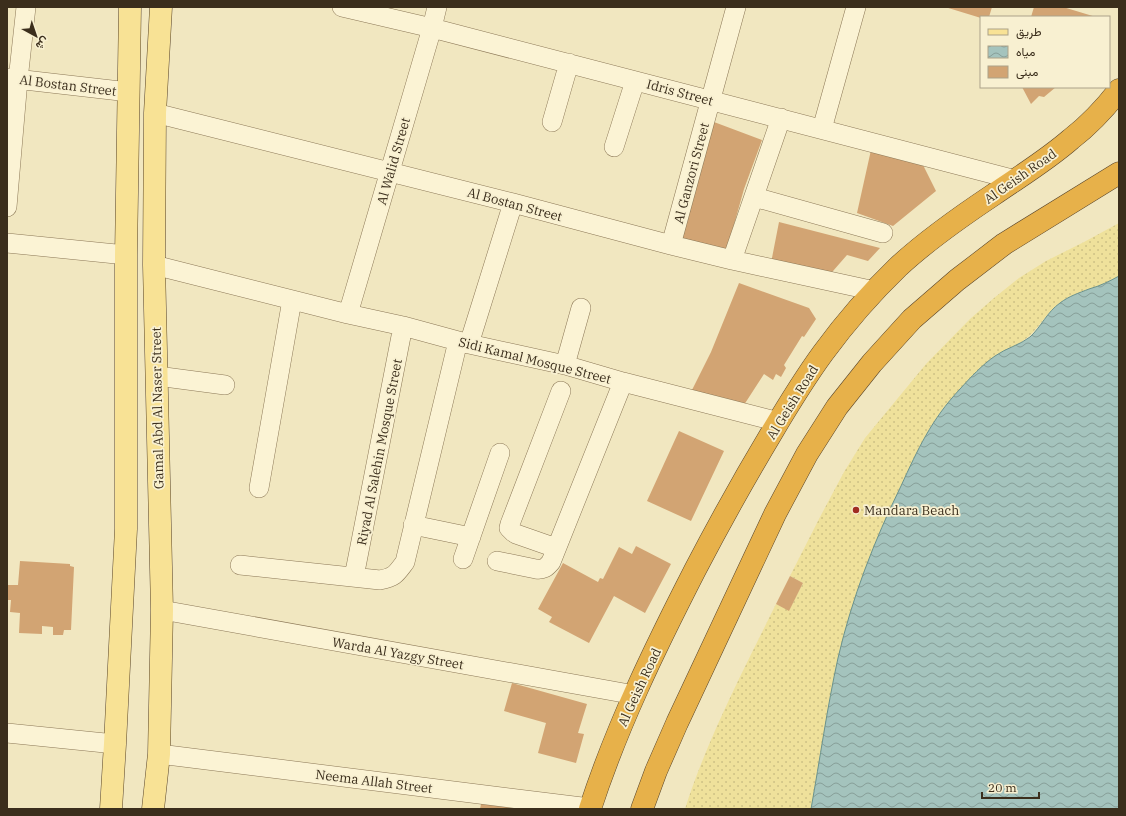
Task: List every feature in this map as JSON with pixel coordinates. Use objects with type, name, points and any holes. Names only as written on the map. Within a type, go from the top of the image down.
[{"type":"highway","name":"Al Geish Road","points":[[590,808],[610,751],[679,602],[748,472],[800,386],[823,353],[848,321],[899,266],[970,210],[1035,167],[1071,140],[1111,106],[1119,90]]},
{"type":"highway","points":[[642,809],[677,722],[775,514],[807,454],[837,407],[872,363],[912,319],[957,280],[1004,244],[1119,173]]},
{"type":"main road","points":[[111,809],[126,529],[126,256],[130,7]]},
{"type":"main road","name":"Gamal Abd Al Naser Street","points":[[153,809],[158,754],[162,610],[154,265],[155,113],[161,7]]},
{"type":"street","points":[[7,207],[13,79],[26,7]]},
{"type":"street","name":"Idris Street","points":[[342,7],[432,28],[1016,180]]},
{"type":"street","name":"Al Walid Street","points":[[348,314],[437,7]]},
{"type":"street","name":"Al Ganzori Street","points":[[671,246],[736,7]]},
{"type":"street","points":[[822,129],[856,7]]},
{"type":"street","points":[[552,122],[569,64]]},
{"type":"street","name":"Al Bostan Street","points":[[13,79],[129,92]]},
{"type":"street","points":[[614,147],[635,81]]},
{"type":"street","name":"Al Bostan Street","points":[[155,113],[513,203],[671,246],[875,291]]},
{"type":"street","points":[[732,260],[781,118]]},
{"type":"street","points":[[754,197],[883,233]]},
{"type":"street","points":[[240,565],[380,580],[392,577],[399,570],[405,562],[413,525],[464,342],[513,203]]},
{"type":"street","points":[[7,243],[126,256]]},
{"type":"street","name":"Sidi Kamal Mosque Street","points":[[154,265],[348,314],[565,365],[623,382],[779,422]]},
{"type":"street","points":[[259,488],[292,300]]},
{"type":"street","points":[[565,365],[581,308]]},
{"type":"street","name":"Riyad Al Salehin Mosque Street","points":[[354,577],[403,326]]},
{"type":"street","points":[[157,376],[225,385]]},
{"type":"street","points":[[497,561],[536,570],[547,568],[551,562],[623,382]]},
{"type":"street","points":[[556,548],[516,534],[509,528],[562,391]]},
{"type":"street","points":[[463,559],[500,454]]},
{"type":"street","points":[[413,525],[471,537]]},
{"type":"street","name":"Warda Al Yazgy Street","points":[[162,610],[635,695]]},
{"type":"street","points":[[7,733],[115,744]]},
{"type":"street","name":"Neema Allah Street","points":[[158,754],[590,808]]},
{"type":"sand","name":"Mandara Beach","points":[[1119,223],[1119,276],[1063,300],[1025,340],[1018,344],[944,407],[920,446],[893,503],[838,658],[811,809],[685,809],[704,756],[739,679],[776,604],[789,610],[803,583],[790,576],[844,472],[865,438],[926,364],[970,319],[994,298],[1019,278],[1046,261]]},
{"type":"water","points":[[1119,276],[1119,809],[811,809],[834,677],[850,614],[873,549],[913,460],[926,435],[950,401],[972,376],[986,363],[999,353],[1030,337],[1051,311],[1063,301]]},
{"type":"building","points":[[945,7],[992,7],[989,16],[980,16],[980,18]]},
{"type":"building","points":[[1034,7],[1063,7],[1093,16],[1031,16]]},
{"type":"building","points":[[1023,88],[1055,88],[1044,97],[1039,96],[1031,104]]},
{"type":"building","points":[[714,122],[762,140],[744,189],[726,253],[677,239]]},
{"type":"building","points":[[871,150],[923,165],[936,191],[893,226],[857,213]]},
{"type":"building","points":[[779,222],[880,248],[868,261],[847,255],[826,279],[771,263]]},
{"type":"building","points":[[739,283],[809,308],[816,319],[804,337],[802,336],[784,365],[786,368],[781,377],[776,374],[773,380],[764,374],[742,408],[690,394],[711,352]]},
{"type":"building","points":[[679,431],[724,451],[691,521],[647,501]]},
{"type":"building","points":[[636,546],[671,564],[645,613],[614,596],[589,643],[549,622],[552,617],[538,609],[563,563],[598,582],[600,578],[603,579],[619,547],[632,554]]},
{"type":"building","points":[[20,561],[70,564],[70,566],[74,567],[71,630],[64,630],[63,635],[53,635],[53,627],[42,626],[42,634],[19,633],[20,613],[10,612],[11,600],[7,600],[7,585],[18,585]]},
{"type":"building","points":[[790,576],[803,583],[789,611],[776,604]]},
{"type":"building","points":[[512,683],[587,704],[578,733],[584,734],[576,763],[538,753],[546,723],[504,711]]},
{"type":"building","points":[[482,799],[533,809],[480,809]]},
{"type":"place","name":"Mandara Beach","points":[[856,510]]}]
